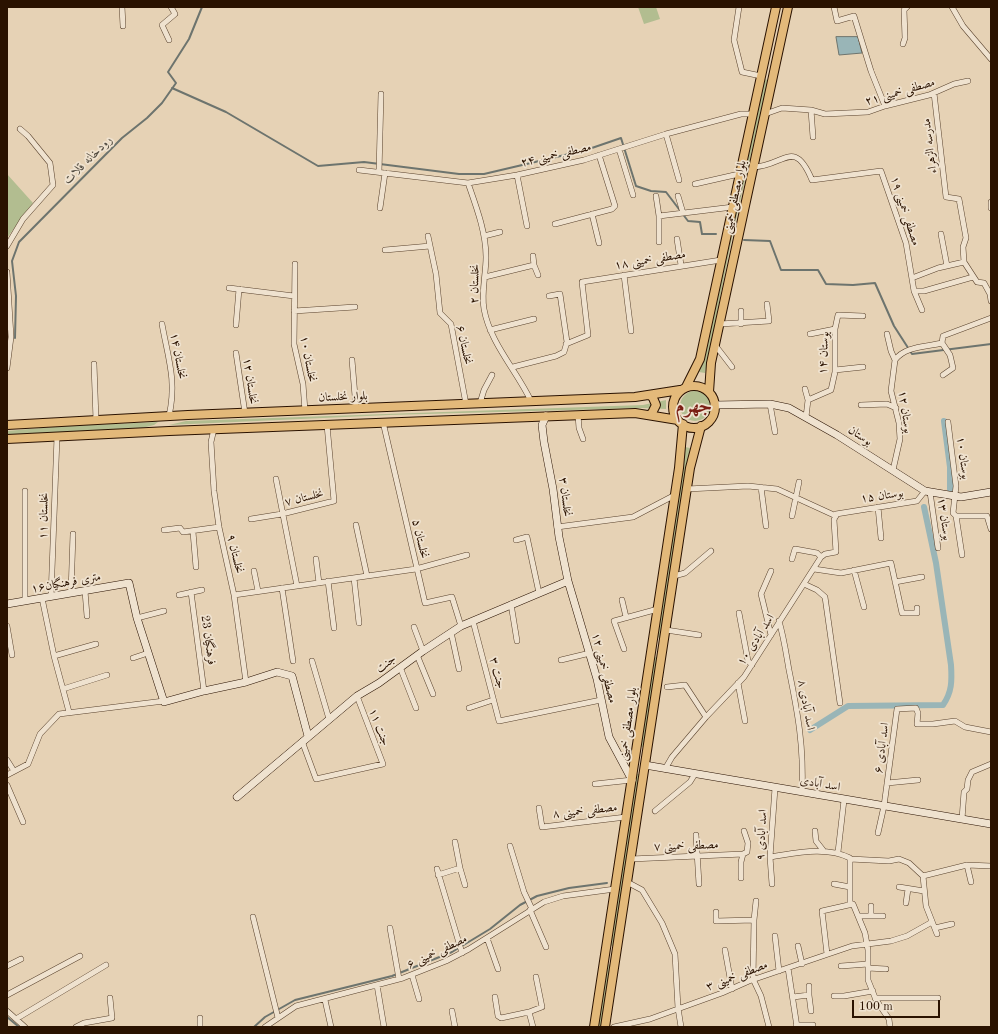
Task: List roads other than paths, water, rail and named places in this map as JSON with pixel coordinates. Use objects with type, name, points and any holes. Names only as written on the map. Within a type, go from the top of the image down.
[{"type":"main road","name":"بلوار مصطفی خمینی","points":[[683,389],[700,359],[776,7]]},
{"type":"main road","name":"بلوار مصطفی خمینی","points":[[709,392],[711,363],[788,7]]},
{"type":"main road","points":[[763,67],[774,70]]},
{"type":"main road","points":[[7,439],[164,431],[635,412],[680,422],[695,428],[701,426],[711,418],[714,405],[709,392],[698,386],[683,389],[673,402],[674,414],[680,422]]},
{"type":"main road","name":"بلوار نخلستان","points":[[7,425],[166,416],[650,395],[683,389]]},
{"type":"main road","points":[[649,415],[656,406],[655,401],[650,395]]},
{"type":"main road","points":[[164,431],[166,416]]},
{"type":"main road","name":"بلوار مصطفی خمینی","points":[[594,1027],[675,495],[680,422]]},
{"type":"main road","name":"بلوار مصطفی خمینی","points":[[605,1027],[687,489],[701,426]]},
{"type":"main road","points":[[652,645],[663,646]]},
{"type":"main road","points":[[635,763],[645,765]]},
{"type":"main road","points":[[605,955],[616,957]]},
{"type":"street","points":[[122,7],[123,26]]},
{"type":"street","points":[[169,40],[162,25],[174,17],[175,14],[171,7]]},
{"type":"street","points":[[739,7],[734,40],[742,72],[761,76]]},
{"type":"street","points":[[834,7],[837,21],[854,16],[871,71],[885,106]]},
{"type":"street","points":[[903,44],[905,38],[904,10],[907,7]]},
{"type":"street","points":[[952,7],[963,26],[991,59]]},
{"type":"street","name":"مصطفی خمینی ۲۱","points":[[765,114],[782,108],[837,114],[868,112],[885,106],[934,94],[954,84],[968,80]]},
{"type":"street","points":[[379,172],[381,94]]},
{"type":"street","name":"مدرسه الزهراء","points":[[934,94],[946,197],[959,199],[966,238],[964,247],[964,262]]},
{"type":"street","points":[[811,110],[813,137]]},
{"type":"street","name":"مصطفی خمینی ۲۴","points":[[359,170],[468,183],[517,175],[599,155],[666,134],[741,114],[753,114]]},
{"type":"street","points":[[7,246],[23,219],[53,185],[50,163],[28,136],[20,129]]},
{"type":"street","points":[[666,134],[679,180]]},
{"type":"street","points":[[618,149],[632,195]]},
{"type":"street","points":[[556,224],[612,209],[615,206],[599,155]]},
{"type":"street","name":"مصطفی خمینی ۱۹","points":[[754,166],[760,166],[786,157],[796,157],[799,158],[807,168],[812,180],[881,171],[906,242],[914,291],[922,310]]},
{"type":"street","points":[[380,208],[385,173]]},
{"type":"street","points":[[695,184],[739,174]]},
{"type":"street","points":[[517,175],[527,226]]},
{"type":"street","name":"نخلستان ۲","points":[[468,183],[484,236],[486,256],[483,308],[490,330],[521,381],[530,401]]},
{"type":"street","points":[[656,196],[659,216],[659,242]]},
{"type":"street","points":[[678,196],[683,213]]},
{"type":"street","points":[[991,202],[991,208]]},
{"type":"street","points":[[659,216],[733,207]]},
{"type":"street","points":[[592,214],[598,243]]},
{"type":"street","points":[[484,236],[500,232]]},
{"type":"street","points":[[941,234],[947,266]]},
{"type":"street","name":"نخلستان ۶","points":[[428,236],[436,274],[440,313],[451,324],[466,404]]},
{"type":"street","points":[[677,239],[681,265]]},
{"type":"street","points":[[385,250],[430,246]]},
{"type":"street","points":[[533,256],[534,265],[538,275]]},
{"type":"street","name":"مصطفی خمینی ۱۸","points":[[566,344],[588,335],[582,282],[681,265],[721,260]]},
{"type":"street","points":[[912,278],[964,262],[972,277],[977,282],[984,283],[990,294],[991,301]]},
{"type":"street","name":"نخلستان ۱۰","points":[[295,264],[294,344],[303,384],[305,411]]},
{"type":"street","points":[[485,277],[534,265]]},
{"type":"street","points":[[7,272],[11,337],[7,366]]},
{"type":"street","points":[[624,275],[631,331]]},
{"type":"street","points":[[914,291],[924,290],[972,277]]},
{"type":"street","points":[[229,288],[294,296]]},
{"type":"street","points":[[236,325],[239,289]]},
{"type":"street","points":[[512,368],[556,356],[564,352],[566,344],[560,294],[549,296]]},
{"type":"street","points":[[720,324],[741,324],[768,321],[766,304]]},
{"type":"street","points":[[294,311],[355,307]]},
{"type":"street","points":[[741,311],[741,324]]},
{"type":"street","name":"بوستان ۱۴","points":[[808,400],[832,390],[835,370],[835,329],[838,316],[863,316]]},
{"type":"street","points":[[943,375],[953,368],[950,355],[942,343],[943,336],[991,318]]},
{"type":"street","points":[[490,330],[534,319]]},
{"type":"street","name":"نخلستان ۱۴","points":[[162,324],[173,377],[173,399],[166,416]]},
{"type":"street","points":[[810,334],[835,329]]},
{"type":"street","name":"۱۲ بوستان","points":[[887,334],[895,360],[892,391],[900,439],[893,470]]},
{"type":"street","points":[[895,360],[900,353],[911,349],[942,343]]},
{"type":"street","points":[[715,345],[732,367]]},
{"type":"street","name":"نخلستان ۱۲","points":[[236,353],[245,413]]},
{"type":"street","points":[[352,360],[356,408]]},
{"type":"street","points":[[94,364],[96,420]]},
{"type":"street","points":[[835,370],[863,367]]},
{"type":"street","points":[[480,403],[484,390],[492,375]]},
{"type":"street","name":"بوستان ۱۴","points":[[805,389],[808,400],[806,417]]},
{"type":"street","points":[[861,405],[874,403],[887,404],[896,408]]},
{"type":"street","points":[[770,404],[774,432]]},
{"type":"street","name":"بوستان","points":[[714,405],[770,404],[789,408],[928,492],[956,496],[991,492]]},
{"type":"street","points":[[578,415],[579,428],[583,440]]},
{"type":"street","name":"نخلستان ۳","points":[[546,416],[542,425],[568,581]]},
{"type":"street","name":"نخلستان ۵","points":[[383,422],[425,603],[452,597],[461,626]]},
{"type":"street","name":"بوستان ۱۰","points":[[948,422],[956,476],[956,496],[953,513],[956,516],[962,555]]},
{"type":"street","name":"نخلستان ۷","points":[[251,519],[282,514],[334,501],[327,425]]},
{"type":"street","name":"نخلستان ۹","points":[[214,429],[211,442],[214,491],[219,527],[234,595],[246,682]]},
{"type":"street","name":"نخلستان ۱۱","points":[[51,597],[57,436]]},
{"type":"street","points":[[276,479],[297,586]]},
{"type":"street","points":[[792,516],[798,482]]},
{"type":"street","points":[[687,489],[761,487],[777,489],[836,515]]},
{"type":"street","points":[[761,487],[766,526]]},
{"type":"street","points":[[25,491],[25,601]]},
{"type":"street","name":"بوستان ۱۵","points":[[836,515],[878,506],[917,501],[928,492]]},
{"type":"street","name":"بوستان ۱۳","points":[[928,492],[938,548]]},
{"type":"street","points":[[558,528],[632,517],[675,495]]},
{"type":"street","points":[[878,506],[881,538]]},
{"type":"street","name":"اسد آبادی ۱۰","points":[[665,769],[672,757],[706,717],[738,683],[752,665],[821,558],[825,554],[836,552],[836,515]]},
{"type":"street","points":[[956,516],[987,516],[991,529]]},
{"type":"street","points":[[356,526],[367,576]]},
{"type":"street","points":[[164,530],[180,528],[183,532],[194,532],[219,527]]},
{"type":"street","points":[[194,532],[196,567]]},
{"type":"street","points":[[71,593],[73,534]]},
{"type":"street","points":[[516,540],[527,536],[539,593]]},
{"type":"street","points":[[792,559],[794,549],[817,553],[821,558]]},
{"type":"street","points":[[674,576],[685,573],[711,551]]},
{"type":"street","points":[[234,595],[416,569],[467,555]]},
{"type":"street","points":[[316,559],[319,582]]},
{"type":"street","points":[[814,569],[841,573],[891,563],[902,613],[917,612],[917,608]]},
{"type":"street","points":[[854,570],[864,607]]},
{"type":"street","points":[[254,571],[258,591]]},
{"type":"street","points":[[771,635],[761,594],[772,571]]},
{"type":"street","points":[[895,582],[922,577]]},
{"type":"street","points":[[354,578],[359,623]]},
{"type":"street","points":[[328,581],[334,628]]},
{"type":"street","name":"جنت","points":[[237,797],[357,696],[379,683],[451,632],[473,620],[568,581]]},
{"type":"street","name":"مصطفی خمینی ۱۲","points":[[568,581],[590,653],[609,737],[632,780]]},
{"type":"street","name":"۱۶متری فرهنگیان","points":[[7,604],[129,583],[137,618]]},
{"type":"street","points":[[804,584],[817,590],[825,597],[840,703]]},
{"type":"street","points":[[282,588],[293,661]]},
{"type":"street","points":[[179,595],[202,590]]},
{"type":"street","points":[[85,591],[87,616]]},
{"type":"street","name":"فرهنگیان 23","points":[[191,592],[204,691]]},
{"type":"street","points":[[42,598],[54,656],[70,712]]},
{"type":"street","points":[[622,600],[626,617]]},
{"type":"street","points":[[511,604],[517,641]]},
{"type":"street","points":[[624,649],[614,620],[658,609]]},
{"type":"street","points":[[164,611],[137,618],[164,701]]},
{"type":"street","points":[[739,613],[748,661],[752,665]]},
{"type":"street","name":"جنت ۳","points":[[473,620],[499,721],[601,700]]},
{"type":"street","name":"اسد آبادی ۸","points":[[779,622],[785,640],[800,724],[804,765],[802,792]]},
{"type":"street","points":[[7,626],[12,655]]},
{"type":"street","points":[[414,627],[420,653],[433,694]]},
{"type":"street","points":[[666,630],[699,635]]},
{"type":"street","points":[[451,632],[459,669]]},
{"type":"street","points":[[54,656],[96,644]]},
{"type":"street","points":[[132,658],[148,653]]},
{"type":"street","points":[[561,660],[590,653]]},
{"type":"street","points":[[312,661],[329,719]]},
{"type":"street","points":[[400,668],[416,708]]},
{"type":"street","points":[[7,775],[28,764],[40,734],[59,714],[164,701],[246,682],[277,672],[292,676],[308,736]]},
{"type":"street","points":[[63,689],[107,675]]},
{"type":"street","points":[[738,683],[745,721]]},
{"type":"street","points":[[667,686],[686,686],[706,717]]},
{"type":"street","name":"جنت ۱۱","points":[[302,741],[316,780],[383,764],[357,696]]},
{"type":"street","points":[[469,708],[493,700]]},
{"type":"street","name":"اسد آبادی ۶","points":[[878,832],[884,806],[897,709],[916,708],[918,713],[917,724],[933,724],[955,720],[965,727],[991,732]]},
{"type":"street","points":[[7,760],[14,771]]},
{"type":"street","points":[[962,819],[964,792],[967,790],[968,780],[972,772],[991,764]]},
{"type":"street","name":"اسد آبادی","points":[[645,765],[991,824]]},
{"type":"street","points":[[655,811],[690,782],[694,774]]},
{"type":"street","points":[[595,784],[632,780]]},
{"type":"street","points":[[887,783],[918,780]]},
{"type":"street","points":[[7,785],[23,822]]},
{"type":"street","name":"اسد آبادی ۹","points":[[772,884],[770,857],[775,788]]},
{"type":"street","points":[[838,852],[844,800]]},
{"type":"street","name":"مصطفی خمینی ۸","points":[[539,808],[542,826],[626,817]]},
{"type":"street","points":[[741,878],[741,862],[743,854],[747,852],[748,847],[744,831]]},
{"type":"street","points":[[815,831],[816,841],[823,850]]},
{"type":"street","points":[[696,835],[698,884]]},
{"type":"street","points":[[454,842],[465,885]]},
{"type":"street","points":[[510,846],[524,892],[546,947]]},
{"type":"street","points":[[770,857],[823,850],[838,852],[850,859],[889,861],[899,859],[909,863],[922,876],[926,906],[936,931],[952,924]]},
{"type":"street","name":"مصطفی خمینی ۷","points":[[631,859],[743,854]]},
{"type":"street","points":[[850,859],[850,905]]},
{"type":"street","points":[[922,876],[967,865],[991,866]]},
{"type":"street","points":[[967,865],[971,882]]},
{"type":"street","points":[[437,868],[462,953]]},
{"type":"street","points":[[438,875],[460,868]]},
{"type":"street","points":[[627,882],[642,890],[662,923],[675,954],[678,1008],[682,1027]]},
{"type":"street","points":[[834,884],[850,887]]},
{"type":"street","points":[[899,887],[924,891]]},
{"type":"street","name":"مصطفی خمینی ۶","points":[[265,1027],[296,1006],[325,1000],[412,975],[462,953],[544,902],[563,896],[615,889]]},
{"type":"street","points":[[906,903],[908,889]]},
{"type":"street","points":[[756,901],[754,920],[753,979],[761,996],[769,1027]]},
{"type":"street","points":[[827,954],[822,912],[853,904],[865,933],[868,980],[875,998],[889,1019],[890,1027]]},
{"type":"street","points":[[871,906],[871,916]]},
{"type":"street","points":[[716,912],[716,921],[754,920]]},
{"type":"street","points":[[859,916],[882,916]]},
{"type":"street","points":[[253,917],[278,1018]]},
{"type":"street","name":"مصطفی خمینی ۳","points":[[614,1027],[650,1019],[732,989],[753,979],[802,964],[827,954],[866,944],[891,941],[907,936],[932,922]]},
{"type":"street","points":[[390,928],[399,979]]},
{"type":"street","points":[[775,936],[779,971]]},
{"type":"street","points":[[487,938],[498,969]]},
{"type":"street","points":[[798,946],[802,964]]},
{"type":"street","points":[[725,950],[732,989]]},
{"type":"street","points":[[7,995],[80,956]]},
{"type":"street","points":[[7,966],[21,959]]},
{"type":"street","points":[[16,1019],[106,965]]},
{"type":"street","points":[[840,966],[868,966],[886,969]]},
{"type":"street","points":[[788,968],[796,1026],[813,1025]]},
{"type":"street","points":[[412,975],[419,999]]},
{"type":"street","points":[[495,997],[498,1016],[501,1018],[529,1012],[542,1007],[536,977]]},
{"type":"street","points":[[377,985],[384,1027]]},
{"type":"street","points":[[809,986],[811,1011]]},
{"type":"street","points":[[834,996],[844,996],[873,991]]},
{"type":"street","points":[[793,997],[809,995]]},
{"type":"street","points":[[76,1027],[84,1023],[112,1018],[110,998]]},
{"type":"street","points":[[875,998],[938,998]]},
{"type":"street","points":[[325,1000],[331,1027]]},
{"type":"street","points":[[7,1011],[25,1027]]},
{"type":"street","points":[[452,1011],[455,1027]]},
{"type":"street","points":[[529,1012],[533,1027]]},
{"type":"street","points":[[200,1018],[200,1027]]},
{"type":"water","points":[[836,37],[858,37],[862,53],[839,55]]},
{"type":"waterway","name":"رودخانه قلات","points":[[15,338],[16,296],[12,261],[19,242],[122,138],[147,118],[162,103],[176,83],[168,72],[189,39],[202,7]]},
{"type":"waterway","points":[[172,88],[226,112],[318,166],[364,162],[459,174],[484,174],[586,150],[621,138],[636,186],[651,191],[666,192],[688,221],[700,222],[702,234],[716,234]]},
{"type":"waterway","points":[[744,240],[770,241],[781,270],[818,270],[826,284],[853,285],[875,283],[894,326],[912,354],[991,344]]},
{"type":"waterway","points":[[944,421],[950,467],[950,489]]},
{"type":"waterway","points":[[810,730],[848,706],[943,705],[946,700],[951,686],[951,665],[936,563],[924,507]]},
{"type":"waterway","points":[[254,1027],[265,1017],[295,1000],[392,976],[452,952],[490,929],[520,905],[537,896],[569,888],[607,883]]},
{"type":"waterway","points":[[7,1017],[19,1027]]},
{"type":"district","name":"جهرم","points":[[694,407]]}]
